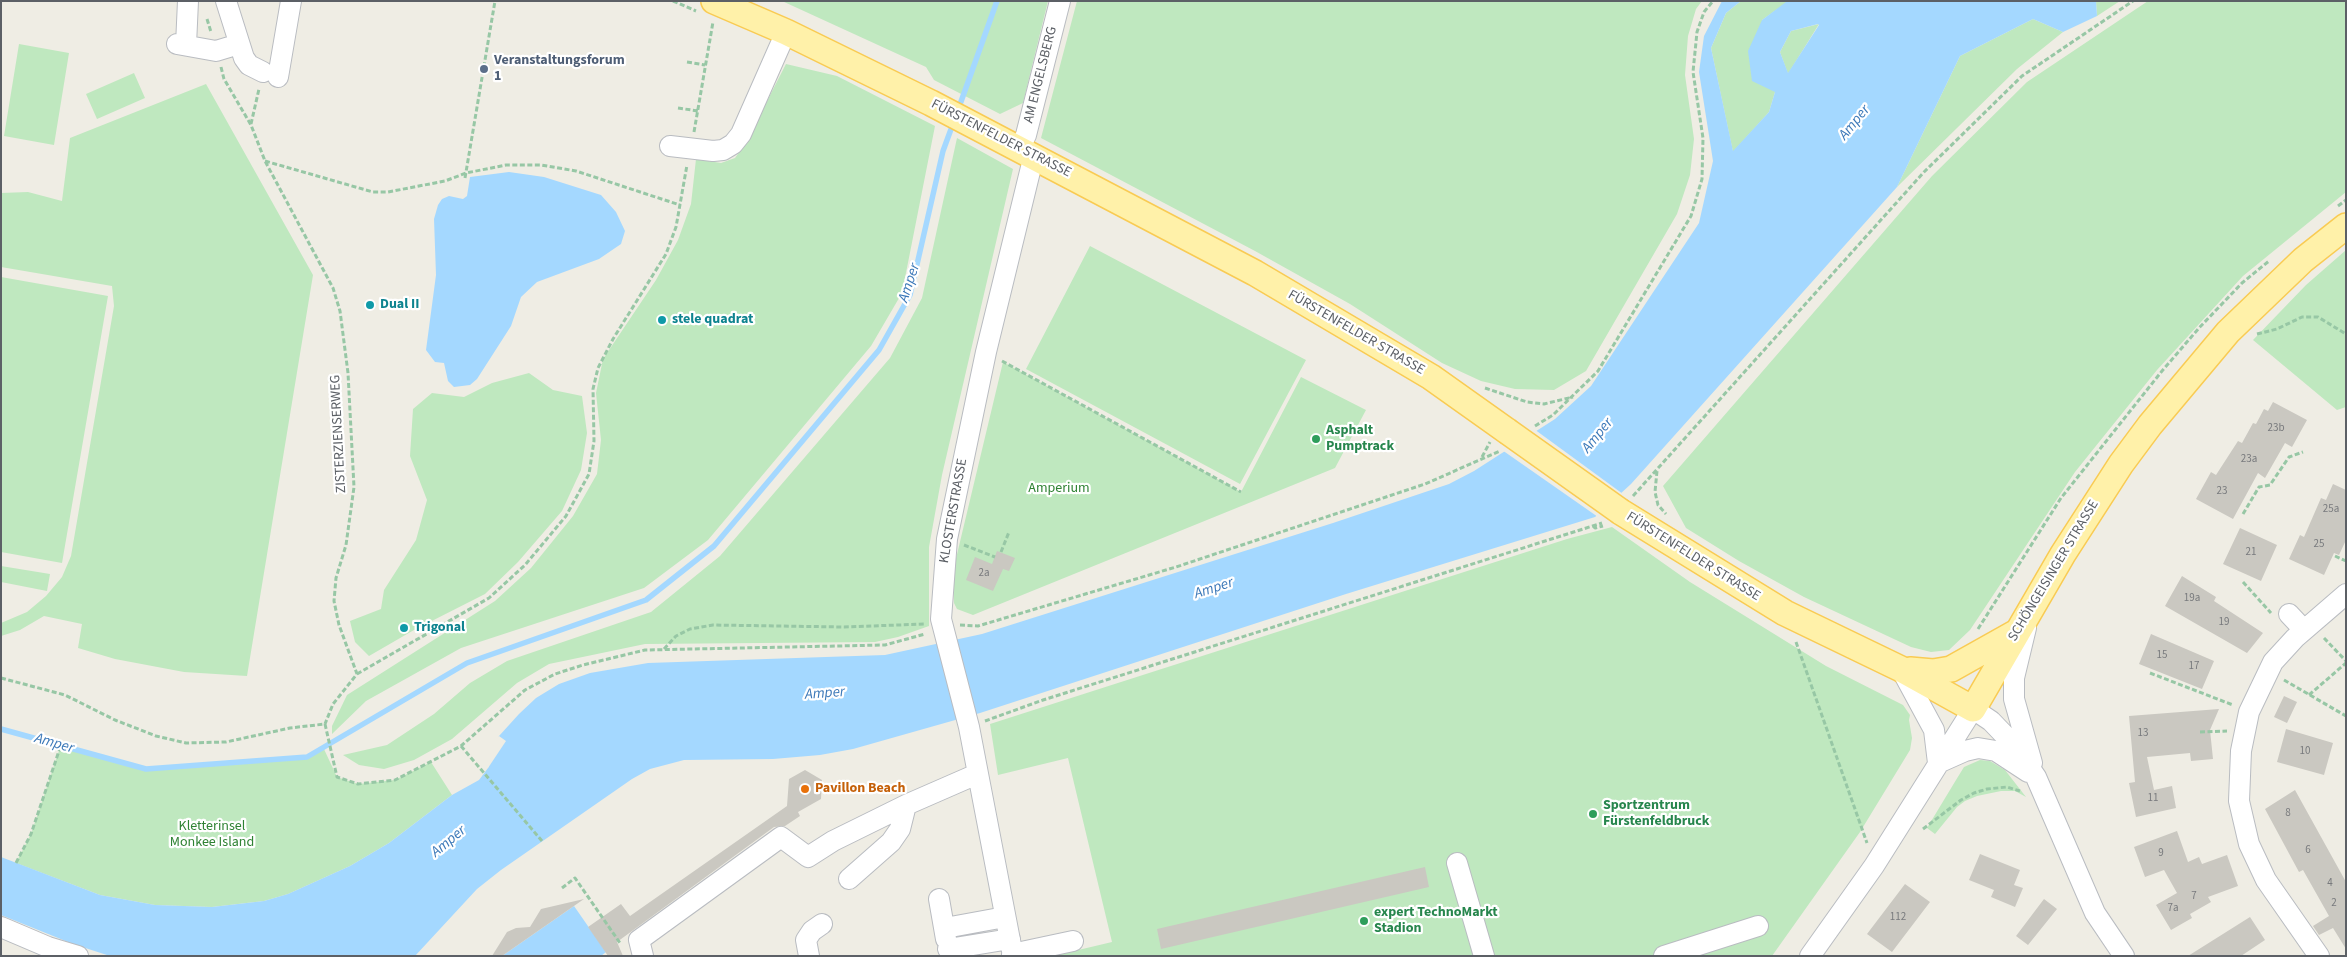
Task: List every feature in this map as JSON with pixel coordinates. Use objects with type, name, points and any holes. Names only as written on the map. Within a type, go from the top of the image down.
[{"type":"main road","name":"FÜRSTENFELDER STRASSE","points":[[714,10],[786,32],[1027,152],[1255,273],[1431,377],[1499,441],[1619,511],[1785,613],[1901,669],[1973,709]]},
{"type":"main road","name":"SCHÖNGEISINGER STRASSE","points":[[1973,709],[2031,608],[2110,480],[2181,386],[2228,332],[2339,218]]},
{"type":"main road","points":[[1901,669],[1933,672],[1951,670],[2017,632]]},
{"type":"street","points":[[226,1],[239,44],[249,65],[271,74],[291,1]]},
{"type":"street","name":"AM ENGELSBERG","points":[[1027,152],[1026,135],[1060,1]]},
{"type":"street","points":[[197,6],[182,44],[216,51],[239,44]]},
{"type":"street","points":[[670,146],[723,150],[733,144],[741,134],[786,32]]},
{"type":"street","name":"KLOSTERSTRASSE","points":[[1012,950],[968,722],[943,631],[943,572],[947,538],[1027,152]]},
{"type":"street","points":[[2319,956],[2266,880],[2249,844],[2239,801],[2244,731],[2249,712],[2269,670],[2303,630],[2346,594]]},
{"type":"street","points":[[2031,608],[2014,678],[2014,699],[2036,777],[2095,913],[2124,956]]},
{"type":"street","points":[[2289,614],[2303,630]]},
{"type":"street","points":[[1901,669],[1934,730],[1938,763],[1965,751],[1978,748],[1987,749],[1996,751],[2036,777]]},
{"type":"street","points":[[1973,709],[1991,721],[2015,746],[2036,777]]},
{"type":"street","name":"SCHÖNGEISINGER STRASSE","points":[[1810,956],[1874,866],[1973,709]]},
{"type":"street","points":[[643,956],[639,940],[781,837],[808,857],[906,805],[977,774]]},
{"type":"street","points":[[849,879],[891,842],[900,829],[906,805]]},
{"type":"street","points":[[1457,863],[1484,956]]},
{"type":"street","points":[[939,899],[949,952],[1012,950],[1073,940]]},
{"type":"street","points":[[944,928],[1005,917]]},
{"type":"street","points":[[809,956],[806,940],[812,930],[822,924]]},
{"type":"street","points":[[1664,956],[1758,926]]},
{"type":"street","points":[[1,928],[48,947],[78,956]]},
{"type":"path","points":[[465,178],[496,1]]},
{"type":"path","points":[[1532,428],[1553,415],[1598,371],[1691,216],[1702,179],[1703,138],[1693,72],[1697,32],[1704,12],[1713,1]]},
{"type":"path","points":[[968,722],[1593,526],[1619,511],[1924,172],[2022,76],[2133,1]]},
{"type":"path","name":"ZISTERZIENSERWEG","points":[[197,6],[216,51],[224,79],[251,125],[265,161],[333,288],[340,311],[348,373],[354,487],[346,544],[336,578],[334,601],[339,625],[357,674]]},
{"type":"path","points":[[714,10],[698,111],[676,227],[666,254],[613,339],[598,368],[593,389],[594,441],[589,474],[566,516],[525,565],[489,598],[357,674],[334,704],[325,724],[337,777],[358,784],[395,780],[461,746],[525,690],[555,674],[646,650],[885,646],[943,631],[956,625],[978,626],[1176,567],[1425,484],[1453,473],[1482,457],[1499,441]]},
{"type":"path","points":[[687,62],[705,65]]},
{"type":"path","points":[[678,108],[698,111]]},
{"type":"path","points":[[265,161],[373,192],[413,188],[445,181],[466,173],[506,165],[541,165],[576,172],[680,205]]},
{"type":"path","points":[[2339,218],[2346,200]]},
{"type":"path","points":[[1974,636],[2061,498],[2199,328],[2242,284],[2270,260]]},
{"type":"path","points":[[2252,335],[2277,329],[2302,317],[2318,317],[2346,334]]},
{"type":"path","points":[[986,352],[1241,492]]},
{"type":"path","points":[[1484,388],[1527,402],[1544,404],[1573,396]]},
{"type":"path","points":[[1482,457],[1499,441]]},
{"type":"path","points":[[2242,514],[2258,487],[2270,485],[2289,458],[2304,452]]},
{"type":"path","points":[[1657,471],[1656,492],[1658,505],[1670,519]]},
{"type":"path","points":[[1593,526],[1595,528],[1600,527]]},
{"type":"path","points":[[1001,552],[1009,532]]},
{"type":"path","points":[[947,538],[995,557]]},
{"type":"path","points":[[2335,556],[2346,561]]},
{"type":"path","points":[[2242,582],[2346,662],[2309,694]]},
{"type":"path","points":[[1785,613],[1865,835],[1874,866]]},
{"type":"path","points":[[663,649],[676,636],[690,629],[713,625],[844,627],[927,624],[943,631]]},
{"type":"path","points":[[2269,670],[2346,716]]},
{"type":"path","points":[[2150,673],[2249,712]]},
{"type":"path","points":[[1,678],[66,695],[115,720],[156,736],[186,742],[226,742],[290,728],[325,724]]},
{"type":"path","points":[[2200,732],[2244,731]]},
{"type":"path","points":[[16,863],[31,834],[61,745]]},
{"type":"path","points":[[461,746],[542,841]]},
{"type":"path","points":[[1923,829],[1961,800],[1987,789],[2007,787],[2024,794]]},
{"type":"path","points":[[562,888],[575,878],[624,948]]},
{"type":"green space","points":[[782,1],[1048,1],[1023,103],[1000,114],[934,80],[926,67]]},
{"type":"green space","points":[[1077,1],[1702,1],[1696,9],[1688,36],[1685,75],[1694,139],[1690,175],[1677,214],[1586,371],[1554,390],[1515,389],[1481,381],[1442,363],[1350,304],[1255,251],[1041,138]]},
{"type":"green space","points":[[1741,1],[1789,1],[1762,20],[1775,92],[1769,112],[1733,152],[1711,48],[1726,13]]},
{"type":"green space","points":[[2096,1],[2120,1],[2097,16]]},
{"type":"green space","points":[[2148,1],[2346,1],[2346,192],[2243,276],[2157,370],[2075,472],[1970,630],[1949,650],[1931,652],[1911,647],[1804,597],[1739,561],[1686,528],[1663,486],[1932,176],[2027,82]]},
{"type":"green space","points":[[2033,19],[2063,32],[2017,69],[1897,187],[1960,56]]},
{"type":"green space","points":[[1819,24],[1788,74],[1780,52],[1791,31]]},
{"type":"green space","points":[[19,44],[69,53],[54,145],[4,136]]},
{"type":"green space","points":[[786,64],[837,76],[935,126],[902,293],[871,346],[708,540],[644,588],[461,648],[366,701],[332,734],[332,726],[347,695],[495,601],[531,568],[573,516],[597,474],[601,440],[596,393],[603,359],[656,280],[678,240],[691,204],[696,159],[721,163],[735,158],[745,144]]},
{"type":"green space","points":[[134,73],[145,98],[97,119],[86,94]]},
{"type":"green space","points":[[206,84],[313,275],[247,676],[184,672],[115,659],[78,648],[82,624],[44,616],[20,630],[1,636],[1,623],[27,612],[46,596],[62,577],[71,556],[114,306],[112,286],[1,267],[1,193],[28,192],[62,201],[70,138]]},
{"type":"green space","points":[[957,138],[1013,169],[942,475],[929,547],[929,626],[898,637],[875,642],[645,644],[549,664],[517,683],[452,739],[414,760],[384,769],[359,765],[343,755],[387,745],[434,714],[470,683],[507,661],[651,612],[720,556],[890,358],[922,298]]},
{"type":"green space","points":[[1090,246],[1306,360],[1240,484],[1026,369]]},
{"type":"green space","points":[[2346,250],[2346,407],[2337,410],[2253,340],[2306,285]]},
{"type":"green space","points":[[1,277],[108,296],[62,563],[1,552]]},
{"type":"green space","name":"Amperium","points":[[1003,362],[1241,492],[1301,377],[1366,410],[1335,468],[973,615],[957,609],[954,603],[953,571]]},
{"type":"green space","points":[[529,373],[553,390],[582,396],[587,433],[581,470],[562,511],[518,562],[485,594],[414,630],[369,656],[355,642],[350,621],[381,609],[384,590],[416,540],[427,500],[410,456],[413,409],[432,393],[464,397],[492,383]]},
{"type":"green space","points":[[1612,527],[1690,582],[1826,666],[1903,705],[1910,715],[1912,738],[1910,750],[1860,832],[1772,956],[1053,956],[1112,942],[1068,758],[998,775],[990,724],[1567,539]]},
{"type":"green space","points":[[1,566],[50,574],[47,591],[1,582]]},
{"type":"green space","name":"Kletterinsel Monkee Island","points":[[61,745],[147,769],[307,757],[323,747],[337,777],[358,784],[395,780],[431,762],[452,795],[389,843],[350,866],[288,894],[264,901],[212,907],[155,905],[100,895],[16,863],[31,834]]},
{"type":"green space","points":[[1980,760],[1990,761],[2005,770],[2026,797],[2015,791],[2001,791],[1977,796],[1957,807],[1935,834],[1927,828],[1956,780],[1964,767]]},
{"type":"water","points":[[1722,1],[1741,1],[1726,13],[1711,48],[1733,151],[1769,112],[1775,92],[1752,81],[1748,51],[1762,20],[1786,2],[2096,1],[2097,16],[2063,32],[2033,19],[1960,56],[1897,187],[1631,484],[1595,517],[1346,594],[980,713],[853,749],[820,755],[773,759],[684,760],[650,769],[632,779],[501,870],[477,889],[415,956],[110,956],[73,944],[1,915],[1,857],[100,895],[155,905],[212,907],[264,901],[288,894],[350,866],[389,843],[452,795],[479,780],[488,768],[499,736],[519,714],[536,698],[559,684],[590,673],[648,663],[885,655],[982,634],[1333,523],[1449,484],[1474,471],[1555,419],[1591,386],[1699,223],[1713,161],[1699,72],[1704,36]],"holes":[[[1819,25],[1788,73],[1780,52],[1791,31]]]},
{"type":"water","points":[[509,172],[544,177],[601,195],[616,212],[625,231],[621,244],[599,259],[537,282],[521,297],[511,326],[477,379],[470,385],[454,387],[448,381],[444,363],[435,362],[426,350],[436,275],[434,219],[442,199],[449,196],[463,199],[467,196],[470,177]]},
{"type":"water","points":[[574,906],[606,952],[601,956],[502,956]]},
{"type":"pier","points":[[1534,429],[1623,494],[1598,517],[1502,450]]},
{"type":"pier","points":[[499,736],[506,741],[488,768],[486,766]]},
{"type":"building","points":[[2273,402],[2307,420],[2292,447],[2285,443],[2265,478],[2258,473],[2233,519],[2196,499],[2211,472],[2216,475],[2238,441],[2242,443],[2253,423],[2256,424],[2264,409],[2268,411]]},
{"type":"building","points":[[2333,484],[2346,490],[2346,540],[2339,555],[2334,553],[2324,575],[2289,559],[2300,535],[2304,537],[2321,498],[2326,500]]},
{"type":"building","points":[[2240,528],[2277,545],[2261,581],[2223,564]]},
{"type":"building","points":[[997,551],[1015,558],[1009,571],[1003,569],[993,591],[966,580],[975,557],[992,564]]},
{"type":"building","points":[[2182,576],[2216,597],[2214,601],[2263,633],[2247,653],[2165,606]]},
{"type":"building","points":[[2151,634],[2214,661],[2202,689],[2139,664]]},
{"type":"building","points":[[2284,696],[2297,702],[2287,723],[2274,717]]},
{"type":"building","points":[[2219,709],[2210,730],[2213,759],[2191,761],[2190,753],[2147,757],[2154,790],[2172,786],[2176,808],[2136,817],[2129,783],[2135,782],[2129,716]]},
{"type":"building","points":[[2286,729],[2333,743],[2324,775],[2277,762]]},
{"type":"building","points":[[805,770],[822,780],[821,799],[798,812],[800,816],[785,826],[774,827],[617,942],[623,956],[608,956],[588,927],[621,904],[630,916],[787,806],[789,779]]},
{"type":"building","points":[[2295,790],[2346,882],[2346,949],[2333,928],[2319,935],[2313,926],[2329,916],[2303,870],[2299,872],[2265,809]]},
{"type":"building","points":[[2177,831],[2188,862],[2199,857],[2202,864],[2227,855],[2238,886],[2208,897],[2211,902],[2190,914],[2192,918],[2171,930],[2156,905],[2177,893],[2164,870],[2145,877],[2134,847]]},
{"type":"building","points":[[1980,854],[2020,870],[2014,885],[2023,888],[2015,907],[1991,897],[1994,890],[1969,880]]},
{"type":"building","points":[[1425,867],[1429,887],[1161,949],[1157,929]]},
{"type":"building","points":[[1905,884],[1930,902],[1892,952],[1867,934]]},
{"type":"building","points":[[584,899],[502,956],[492,956],[507,932],[516,928],[530,927],[541,909]]},
{"type":"building","points":[[2044,899],[2057,909],[2028,945],[2016,936]]},
{"type":"building","points":[[2250,917],[2265,940],[2241,956],[2188,956]]},
{"type":"waterway","name":"Amper","points":[[958,110],[997,1]]},
{"type":"waterway","name":"Amper","points":[[1,729],[146,769],[307,757],[467,663],[646,600],[714,546],[879,350],[910,295],[943,151],[954,121]]},
{"type":"place","name":"Veranstaltungsforum 1","points":[[484,69]]},
{"type":"place","name":"Dual II","points":[[370,305]]},
{"type":"place","name":"stele quadrat","points":[[662,320]]},
{"type":"place","name":"Asphalt Pumptrack","points":[[1316,439]]},
{"type":"place","name":"Trigonal","points":[[404,628]]},
{"type":"place","name":"Pavillon Beach","points":[[805,789]]},
{"type":"place","name":"Sportzentrum Fürstenfeldbruck","points":[[1593,814]]},
{"type":"place","name":"expert TechnoMarkt Stadion","points":[[1364,921]]}]
